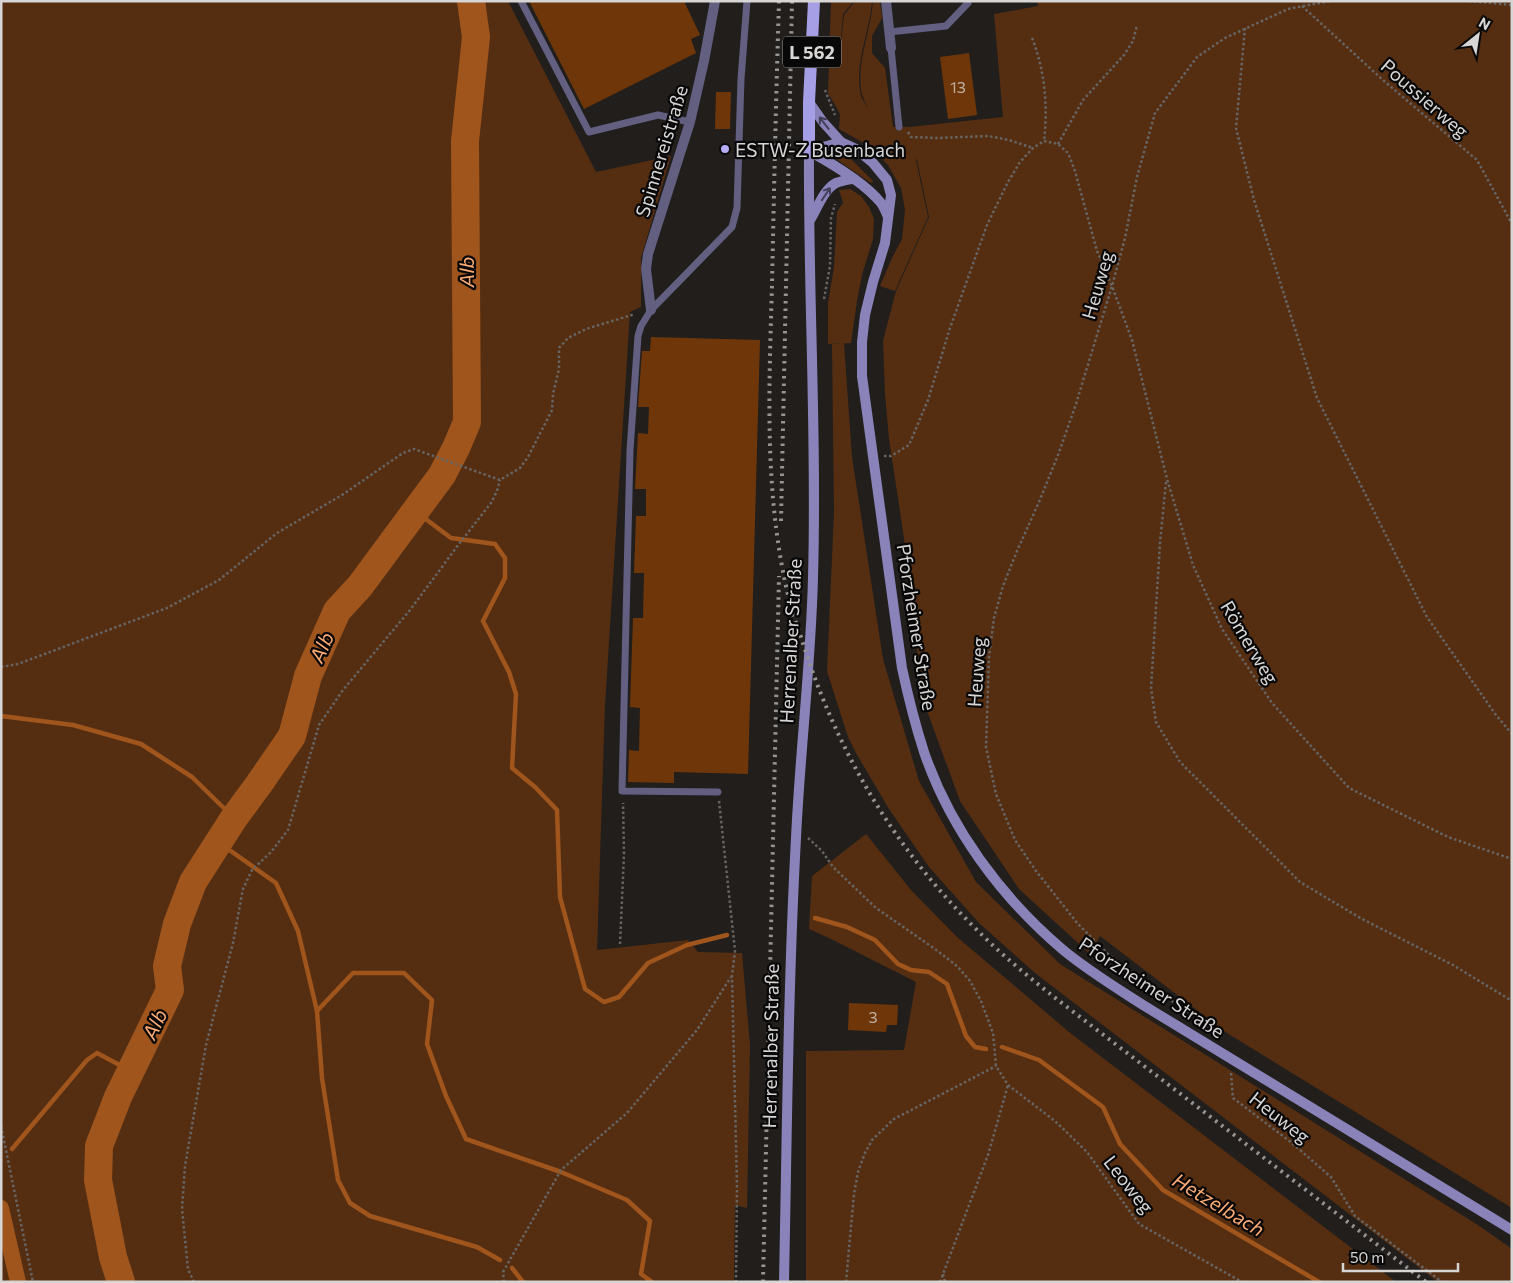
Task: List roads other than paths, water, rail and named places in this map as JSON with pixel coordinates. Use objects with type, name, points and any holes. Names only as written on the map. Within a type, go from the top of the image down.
[{"type":"main road","name":"Herrenalber Straße","points":[[784,1282],[791,956],[796,835],[813,572],[814,480],[809,221],[809,102],[814,1]]},
{"type":"main road","name":"Pforzheimer Straße","points":[[809,102],[822,122],[841,142],[856,149],[873,163],[887,180],[891,195],[885,243],[865,315],[862,342],[862,376],[902,668],[925,754],[942,795],[961,830],[1006,894],[1062,949],[1098,976],[1512,1230]]},
{"type":"main road","points":[[809,151],[841,142]]},
{"type":"main road","points":[[809,151],[830,162],[877,199],[882,204],[888,217]]},
{"type":"main road","points":[[809,221],[831,186],[852,179]]},
{"type":"street","name":"Spinnereistraße","points":[[651,310],[646,276],[648,254],[690,122],[715,1]]},
{"type":"street","points":[[886,1],[891,48]]},
{"type":"lane","points":[[521,1],[589,132],[658,115],[690,122]]},
{"type":"lane","points":[[718,792],[622,791],[630,450],[638,336],[641,326],[651,310],[732,227],[736,208],[741,79],[747,1]]},
{"type":"lane","points":[[889,32],[946,26],[968,3]]},
{"type":"lane","points":[[891,48],[899,127]]},
{"type":"waterway","name":"Alb","points":[[121,1282],[113,1257],[98,1180],[99,1146],[118,1097],[170,990],[167,966],[177,924],[193,882],[234,818],[292,736],[308,676],[337,611],[360,586],[442,475],[467,422],[465,141],[476,37],[471,1]]},
{"type":"waterway","name":"Hetzelbach","points":[[415,511],[451,538],[495,544],[505,558],[505,578],[483,621],[509,672],[516,694],[512,768],[535,787],[557,810],[560,897],[585,989],[604,1002],[619,997],[648,963],[687,945],[727,935]]},
{"type":"waterway","points":[[1,716],[73,725],[141,744],[192,777],[234,818]]},
{"type":"waterway","points":[[218,842],[276,883],[298,931],[317,1011],[322,1078],[338,1180],[350,1203],[370,1216],[477,1247],[500,1260]]},
{"type":"waterway","name":"Hetzelbach","points":[[815,918],[847,927],[875,940],[898,964],[911,970],[929,972],[947,984],[966,1036],[975,1047],[986,1049]]},
{"type":"waterway","points":[[317,1011],[353,973],[404,973],[432,1000],[427,1044],[446,1096],[466,1139],[561,1172],[627,1200],[650,1221],[641,1274],[652,1282]]},
{"type":"waterway","name":"Hetzelbach","points":[[1002,1047],[1039,1060],[1103,1107],[1120,1144],[1163,1190],[1319,1282]]},
{"type":"waterway","points":[[12,1149],[87,1060],[97,1053],[131,1071]]},
{"type":"waterway","points":[[1,1208],[18,1282]]},
{"type":"waterway","points":[[512,1268],[523,1282]]},
{"type":"railway","points":[[779,1],[769,402],[775,518],[780,557],[792,611],[815,679],[851,759],[895,833],[921,868],[949,901],[998,950],[1054,997],[1426,1282]]},
{"type":"railway","points":[[781,521],[792,1]]},
{"type":"railway","points":[[763,1282],[779,576]]},
{"type":"place","name":"ESTW-Z Busenbach","points":[[725,149]]}]
